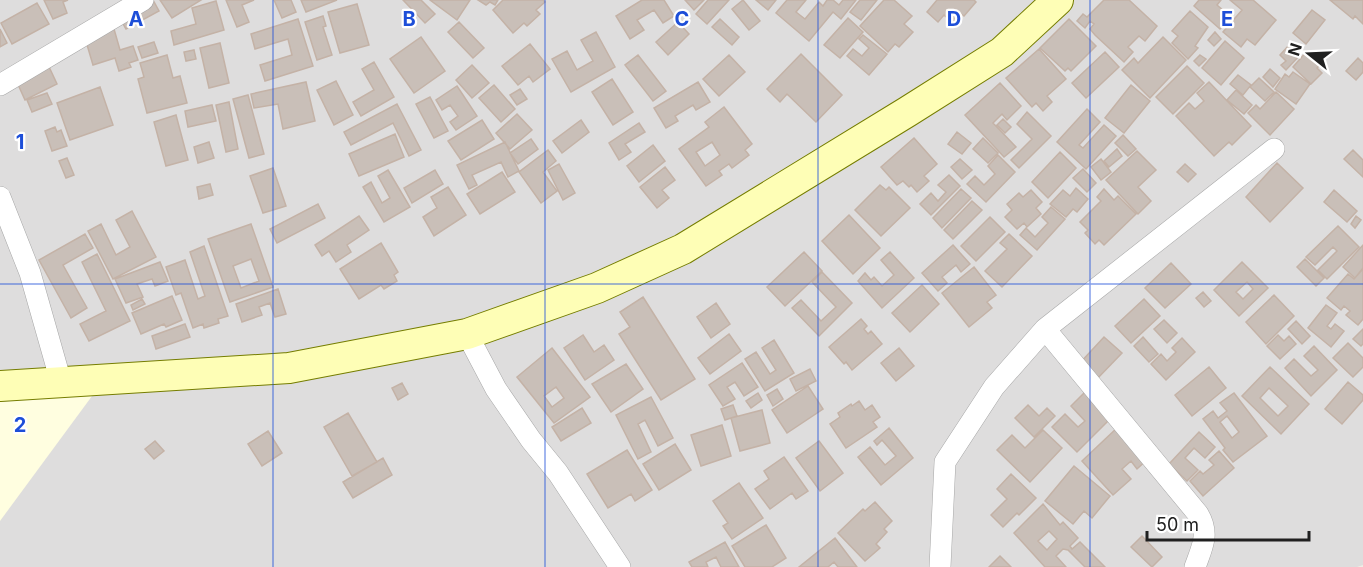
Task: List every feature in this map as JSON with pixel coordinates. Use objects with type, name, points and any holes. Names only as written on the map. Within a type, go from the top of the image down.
[{"type":"street","points":[[0,85],[142,0]]},
{"type":"street","points":[[0,386],[289,368],[467,334],[597,288],[683,249],[1002,52],[1058,0]]},
{"type":"street","points":[[940,567],[945,462],[994,387],[1045,329],[1274,149]]},
{"type":"street","points":[[0,197],[30,273],[61,382]]},
{"type":"street","points":[[1045,329],[1198,514],[1205,526],[1195,567]]},
{"type":"street","points":[[467,334],[496,389],[531,440],[558,473],[620,567]]},
{"type":"shaded area","points":[[0,0],[1363,0],[1363,565],[1357,567],[0,567]]},
{"type":"shaded area","points":[[95,392],[0,521],[0,402]]},
{"type":"building","points":[[44,0],[68,0],[63,2],[67,13],[53,19]]},
{"type":"building","points":[[153,0],[159,11],[126,29],[114,8]]},
{"type":"building","points":[[160,0],[201,0],[172,18]]},
{"type":"building","points":[[226,0],[254,0],[242,5],[249,22],[237,27]]},
{"type":"building","points":[[274,0],[291,0],[296,12],[282,18]]},
{"type":"building","points":[[301,0],[337,0],[306,12]]},
{"type":"building","points":[[403,0],[421,0],[435,14],[425,23]]},
{"type":"building","points":[[430,0],[470,0],[457,20]]},
{"type":"building","points":[[478,0],[498,0],[495,5],[490,2],[486,5]]},
{"type":"building","points":[[503,0],[543,0],[545,2],[536,10],[540,14],[527,26],[524,23],[513,33],[493,10]]},
{"type":"building","points":[[642,0],[664,0],[674,16],[663,23],[654,10],[637,20],[644,30],[630,39],[616,16]]},
{"type":"building","points":[[685,0],[704,0],[694,10]]},
{"type":"building","points":[[708,0],[729,0],[707,24],[696,14]]},
{"type":"building","points":[[743,0],[760,21],[749,30],[732,9]]},
{"type":"building","points":[[756,0],[776,0],[768,10]]},
{"type":"building","points":[[787,0],[806,0],[796,12],[805,19],[819,2],[823,6],[827,0],[833,0],[839,5],[843,0],[856,0],[841,19],[833,12],[809,41],[776,13]]},
{"type":"building","points":[[860,0],[877,0],[861,20],[850,12]]},
{"type":"building","points":[[884,0],[894,0],[912,16],[904,24],[913,32],[899,47],[895,44],[888,52],[860,26]]},
{"type":"building","points":[[937,0],[974,0],[976,2],[964,16],[960,13],[953,23],[944,15],[938,22],[927,12]]},
{"type":"building","points":[[1104,0],[1129,0],[1157,26],[1145,41],[1139,36],[1128,47],[1133,52],[1124,62],[1090,29],[1094,24],[1090,21],[1085,28],[1077,21],[1083,14],[1087,17]]},
{"type":"building","points":[[1199,0],[1221,0],[1217,5],[1231,17],[1220,29],[1194,6]]},
{"type":"building","points":[[1230,0],[1253,0],[1276,20],[1255,45],[1247,39],[1241,47],[1223,32],[1242,10]]},
{"type":"building","points":[[1330,0],[1363,0],[1363,24],[1355,16],[1353,19]]},
{"type":"building","points":[[216,1],[224,30],[174,45],[171,31],[196,24],[192,8]]},
{"type":"building","points":[[37,3],[49,24],[12,44],[1,23]]},
{"type":"building","points":[[357,4],[369,45],[340,53],[328,12]]},
{"type":"building","points":[[1312,10],[1325,20],[1306,44],[1293,33]]},
{"type":"building","points":[[1190,11],[1208,27],[1195,46],[1198,48],[1188,59],[1172,43],[1178,36],[1172,31]]},
{"type":"building","points":[[323,16],[326,26],[323,27],[332,55],[317,60],[305,22]]},
{"type":"building","points":[[848,18],[863,32],[840,58],[824,45]]},
{"type":"building","points":[[298,19],[313,66],[265,81],[260,65],[292,55],[288,39],[255,49],[251,34]]},
{"type":"building","points":[[720,19],[739,37],[732,45],[712,27]]},
{"type":"building","points":[[1069,19],[1096,46],[1071,71],[1068,68],[1065,71],[1040,48]]},
{"type":"building","points":[[459,22],[484,48],[473,58],[448,32]]},
{"type":"building","points":[[678,22],[689,34],[668,55],[656,42]]},
{"type":"building","points":[[0,29],[7,43],[0,47]]},
{"type":"building","points":[[114,29],[120,50],[133,46],[138,60],[129,63],[131,67],[119,71],[115,58],[93,65],[85,38]]},
{"type":"building","points":[[596,32],[615,67],[571,92],[552,59],[567,51],[577,70],[593,61],[581,40]]},
{"type":"building","points":[[1215,32],[1221,39],[1214,46],[1208,40]]},
{"type":"building","points":[[863,35],[887,54],[869,75],[847,56],[853,49],[862,56],[869,48],[859,39]]},
{"type":"building","points":[[421,37],[445,71],[414,93],[390,59]]},
{"type":"building","points":[[1163,37],[1186,60],[1150,98],[1122,70],[1134,58],[1138,63]]},
{"type":"building","points":[[1225,41],[1244,58],[1221,85],[1202,68]]},
{"type":"building","points":[[154,42],[158,53],[142,58],[138,47]]},
{"type":"building","points":[[220,43],[229,83],[209,88],[200,48]]},
{"type":"building","points":[[530,44],[550,69],[533,82],[529,76],[518,85],[502,66]]},
{"type":"building","points":[[1289,45],[1300,55],[1286,70],[1281,65],[1286,61],[1280,55]]},
{"type":"building","points":[[1039,49],[1066,79],[1047,96],[1052,102],[1043,111],[1036,103],[1032,107],[1006,78]]},
{"type":"building","points":[[194,50],[196,59],[186,61],[184,52]]},
{"type":"building","points":[[1307,51],[1321,64],[1317,68],[1322,73],[1311,84],[1293,67]]},
{"type":"building","points":[[1105,52],[1119,67],[1086,98],[1072,83]]},
{"type":"building","points":[[43,54],[57,84],[25,100],[11,69]]},
{"type":"building","points":[[801,54],[842,95],[816,122],[787,94],[780,102],[767,89]]},
{"type":"building","points":[[167,55],[173,78],[180,76],[187,103],[147,113],[138,79],[144,77],[140,63]]},
{"type":"building","points":[[638,55],[666,91],[653,101],[625,65]]},
{"type":"building","points":[[729,55],[745,72],[719,96],[703,79]]},
{"type":"building","points":[[1200,55],[1206,59],[1199,66],[1194,61]]},
{"type":"building","points":[[1358,58],[1363,63],[1363,72],[1356,80],[1346,71]]},
{"type":"building","points":[[374,62],[394,97],[361,116],[353,102],[374,90],[362,69]]},
{"type":"building","points":[[472,65],[489,83],[472,98],[456,80]]},
{"type":"building","points":[[1187,66],[1204,83],[1173,114],[1156,97]]},
{"type":"building","points":[[1270,69],[1280,78],[1273,87],[1263,77]]},
{"type":"building","points":[[1293,72],[1310,84],[1296,104],[1275,89],[1285,74],[1289,77]]},
{"type":"building","points":[[1238,75],[1251,85],[1243,95],[1230,84]]},
{"type":"building","points":[[1259,78],[1274,92],[1265,101],[1250,87]]},
{"type":"building","points":[[612,79],[633,112],[613,125],[592,92]]},
{"type":"building","points":[[336,81],[353,115],[334,125],[317,90]]},
{"type":"building","points":[[306,82],[315,121],[283,129],[278,104],[254,108],[251,94]]},
{"type":"building","points":[[698,82],[710,102],[696,110],[693,105],[675,116],[678,121],[666,128],[654,108]]},
{"type":"building","points":[[1209,82],[1251,126],[1232,145],[1229,142],[1214,156],[1176,116],[1189,103],[1195,109],[1204,101],[1197,93]]},
{"type":"building","points":[[1000,83],[1021,106],[1007,120],[1002,114],[993,123],[1016,147],[1004,157],[965,115]]},
{"type":"building","points":[[494,85],[515,109],[501,122],[479,98]]},
{"type":"building","points":[[1131,85],[1150,101],[1124,133],[1105,118]]},
{"type":"building","points":[[457,86],[477,116],[456,130],[450,122],[458,116],[450,105],[442,110],[436,100]]},
{"type":"building","points":[[100,87],[113,125],[70,140],[57,103]]},
{"type":"building","points":[[520,89],[527,99],[517,105],[510,95]]},
{"type":"building","points":[[1236,90],[1252,105],[1244,114],[1227,100]]},
{"type":"building","points":[[1276,92],[1294,109],[1270,135],[1248,113],[1256,105],[1260,109]]},
{"type":"building","points":[[47,93],[52,104],[32,112],[27,100]]},
{"type":"building","points":[[248,95],[264,154],[249,158],[233,99]]},
{"type":"building","points":[[430,97],[448,131],[434,138],[416,104]]},
{"type":"building","points":[[229,102],[238,149],[226,152],[216,105]]},
{"type":"building","points":[[397,104],[421,150],[409,156],[393,123],[351,145],[344,132]]},
{"type":"building","points":[[212,105],[216,121],[188,127],[185,111]]},
{"type":"building","points":[[724,107],[752,144],[745,150],[749,155],[732,168],[729,164],[719,171],[722,175],[706,186],[679,149],[709,127],[705,122]],"holes":[[[712,142],[720,155],[705,166],[696,152]]]},
{"type":"building","points":[[1087,109],[1100,122],[1079,145],[1083,148],[1104,125],[1116,136],[1086,169],[1057,142]]},
{"type":"building","points":[[1027,112],[1051,136],[1019,168],[1011,160],[1032,139],[1017,124]]},
{"type":"building","points":[[517,114],[532,130],[510,149],[496,133]]},
{"type":"building","points":[[176,115],[188,160],[166,166],[154,122]]},
{"type":"building","points":[[1003,119],[1011,127],[1005,133],[997,125]]},
{"type":"building","points":[[482,120],[494,139],[461,160],[448,141]]},
{"type":"building","points":[[581,120],[589,132],[562,153],[553,141]]},
{"type":"building","points":[[639,123],[645,132],[625,144],[631,152],[619,160],[609,143]]},
{"type":"building","points":[[55,127],[57,132],[61,130],[67,146],[52,151],[45,131]]},
{"type":"building","points":[[957,132],[971,143],[962,154],[948,144]]},
{"type":"building","points":[[395,134],[404,157],[359,176],[349,154]]},
{"type":"building","points":[[1123,135],[1136,149],[1128,156],[1115,143]]},
{"type":"building","points":[[914,138],[937,164],[924,176],[929,181],[917,192],[903,181],[897,185],[881,167]]},
{"type":"building","points":[[983,138],[998,153],[988,163],[973,149]]},
{"type":"building","points":[[531,139],[538,149],[518,164],[510,153]]},
{"type":"building","points":[[209,142],[214,158],[198,163],[194,147]]},
{"type":"building","points":[[505,142],[519,171],[508,177],[501,162],[472,175],[477,185],[469,189],[457,165]]},
{"type":"building","points":[[653,145],[665,161],[639,182],[627,166]]},
{"type":"building","points":[[1117,149],[1122,156],[1109,167],[1104,161]]},
{"type":"building","points":[[548,150],[556,161],[543,172],[557,191],[541,203],[519,172]]},
{"type":"building","points":[[1353,150],[1363,160],[1363,177],[1344,159]]},
{"type":"building","points":[[1137,151],[1156,170],[1138,187],[1151,201],[1138,214],[1106,180]]},
{"type":"building","points":[[1060,152],[1076,168],[1048,198],[1032,182]]},
{"type":"building","points":[[998,155],[1015,172],[986,202],[967,184],[975,176],[984,185],[995,174],[988,166]]},
{"type":"building","points":[[67,158],[74,175],[66,178],[59,161]]},
{"type":"building","points":[[960,159],[972,170],[962,179],[951,167]]},
{"type":"building","points":[[1101,159],[1111,172],[1101,180],[1091,167]]},
{"type":"building","points":[[1277,163],[1303,188],[1270,222],[1246,197]]},
{"type":"building","points":[[559,164],[575,193],[563,200],[548,170]]},
{"type":"building","points":[[1185,164],[1196,174],[1188,182],[1177,172]]},
{"type":"building","points":[[665,167],[675,180],[662,190],[669,198],[657,208],[640,187]]},
{"type":"building","points":[[273,168],[286,206],[263,213],[250,176]]},
{"type":"building","points":[[1083,169],[1096,183],[1087,192],[1073,178]]},
{"type":"building","points":[[388,170],[410,207],[384,222],[363,187],[371,182],[382,203],[390,198],[378,176]]},
{"type":"building","points":[[435,170],[443,184],[412,203],[404,188]]},
{"type":"building","points":[[502,172],[515,192],[480,214],[467,194]]},
{"type":"building","points":[[949,175],[960,186],[931,215],[920,204],[931,193],[938,201],[946,192],[938,185]]},
{"type":"building","points":[[210,184],[213,195],[199,199],[197,187]]},
{"type":"building","points":[[880,185],[886,190],[889,187],[910,208],[881,236],[855,210]]},
{"type":"building","points":[[448,187],[466,215],[434,236],[423,217],[437,208],[431,197]]},
{"type":"building","points":[[1076,188],[1088,199],[1077,212],[1073,209],[1066,217],[1050,204],[1063,190],[1070,196]]},
{"type":"building","points":[[961,189],[971,198],[942,228],[933,218]]},
{"type":"building","points":[[1104,189],[1114,200],[1118,196],[1136,214],[1104,245],[1099,240],[1095,244],[1085,233],[1088,230],[1080,222],[1101,201],[1097,197]]},
{"type":"building","points":[[1031,190],[1042,202],[1036,208],[1041,214],[1027,227],[1024,223],[1017,229],[1005,217],[1012,210],[1007,204],[1019,193],[1023,197]]},
{"type":"building","points":[[1334,190],[1357,211],[1347,222],[1324,202]]},
{"type":"building","points":[[972,201],[982,210],[953,239],[944,230]]},
{"type":"building","points":[[318,204],[325,218],[277,243],[270,229]]},
{"type":"building","points":[[1051,207],[1065,219],[1037,250],[1020,235],[1026,228],[1035,237],[1048,223],[1042,217]]},
{"type":"building","points":[[132,211],[156,257],[113,279],[88,231],[101,224],[116,255],[130,247],[116,220]]},
{"type":"building","points":[[849,215],[880,248],[853,274],[822,241]]},
{"type":"building","points":[[359,216],[369,230],[347,245],[351,252],[336,262],[329,251],[322,256],[315,245]]},
{"type":"building","points":[[1356,216],[1361,220],[1355,228],[1351,224]]},
{"type":"building","points":[[990,217],[1005,232],[976,261],[961,246]]},
{"type":"building","points":[[251,224],[273,287],[230,302],[208,239]],"holes":[[[251,259],[259,281],[241,288],[233,266]]]},
{"type":"building","points":[[1338,226],[1359,247],[1327,279],[1318,270],[1337,251],[1333,247],[1315,265],[1306,257]]},
{"type":"building","points":[[85,234],[93,248],[63,265],[87,308],[71,318],[39,260]]},
{"type":"building","points":[[1009,234],[1032,256],[1002,287],[985,271],[1007,249],[1000,243]]},
{"type":"building","points":[[381,243],[398,272],[394,275],[397,281],[384,289],[381,285],[359,299],[340,269]]},
{"type":"building","points":[[953,245],[970,264],[961,272],[956,265],[942,277],[947,283],[938,291],[922,273]]},
{"type":"building","points":[[1363,245],[1363,268],[1355,278],[1343,267]]},
{"type":"building","points":[[204,246],[228,316],[218,319],[219,323],[204,328],[203,324],[193,328],[181,293],[176,295],[166,267],[185,260],[198,299],[205,296],[190,252]]},
{"type":"building","points":[[804,252],[822,271],[785,306],[767,287]]},
{"type":"building","points":[[890,252],[914,278],[882,308],[858,281],[865,273],[871,280],[874,277],[882,286],[894,275],[881,260]]},
{"type":"building","points":[[97,254],[130,321],[89,341],[80,324],[106,311],[82,262]]},
{"type":"building","points":[[1305,259],[1324,278],[1316,286],[1297,267]]},
{"type":"building","points":[[160,262],[168,281],[155,286],[152,279],[137,284],[143,297],[126,303],[115,279]]},
{"type":"building","points":[[1242,262],[1268,288],[1239,316],[1214,290]],"holes":[[[1247,282],[1253,289],[1243,299],[1236,292]]]},
{"type":"building","points":[[1171,263],[1191,284],[1165,308],[1145,288]]},
{"type":"building","points":[[974,267],[996,295],[987,302],[992,308],[969,327],[942,293]]},
{"type":"building","points":[[1363,269],[1363,319],[1358,325],[1346,315],[1350,311],[1344,306],[1341,310],[1327,298],[1348,274],[1354,279]]},
{"type":"building","points":[[822,272],[852,303],[819,336],[792,308],[801,300],[821,321],[836,307],[812,282]]},
{"type":"building","points":[[922,285],[939,304],[910,332],[892,313]]},
{"type":"building","points":[[278,289],[286,314],[275,317],[270,303],[259,307],[262,315],[242,322],[236,304]]},
{"type":"building","points":[[1203,292],[1211,301],[1204,307],[1196,298]]},
{"type":"building","points":[[1274,295],[1294,316],[1266,344],[1246,322]]},
{"type":"building","points":[[172,296],[182,320],[166,327],[164,324],[141,334],[132,313]]},
{"type":"building","points":[[643,297],[695,379],[661,400],[619,334],[630,327],[620,312]]},
{"type":"building","points":[[142,299],[145,304],[133,310],[131,305]]},
{"type":"building","points":[[1144,299],[1160,316],[1131,343],[1115,326]]},
{"type":"building","points":[[716,303],[730,324],[711,338],[697,317]]},
{"type":"building","points":[[1326,305],[1337,313],[1327,326],[1331,329],[1335,324],[1344,331],[1331,347],[1308,328]]},
{"type":"building","points":[[861,319],[867,326],[864,329],[868,334],[871,331],[882,344],[852,370],[829,347]]},
{"type":"building","points":[[1164,320],[1177,333],[1167,343],[1154,329]]},
{"type":"building","points":[[1296,321],[1310,336],[1302,344],[1288,329]]},
{"type":"building","points":[[185,324],[190,337],[156,349],[152,336]]},
{"type":"building","points":[[1363,329],[1363,344],[1361,346],[1353,339]]},
{"type":"building","points":[[729,334],[741,351],[710,374],[698,358]]},
{"type":"building","points":[[583,335],[594,352],[604,345],[614,360],[585,380],[564,348]]},
{"type":"building","points":[[1278,335],[1284,341],[1289,336],[1296,344],[1280,359],[1267,346]]},
{"type":"building","points":[[1104,337],[1122,353],[1096,380],[1079,364]]},
{"type":"building","points":[[1143,337],[1158,354],[1149,362],[1134,346]]},
{"type":"building","points":[[1182,338],[1195,352],[1166,380],[1151,364],[1161,354],[1167,361],[1176,352],[1172,348]]},
{"type":"building","points":[[774,340],[794,373],[765,391],[745,359],[756,352],[770,374],[776,370],[762,348]]},
{"type":"building","points":[[1348,343],[1363,358],[1363,367],[1353,377],[1333,358]]},
{"type":"building","points":[[1314,346],[1337,370],[1311,396],[1285,368],[1294,359],[1311,376],[1318,370],[1304,356]]},
{"type":"building","points":[[552,348],[590,397],[554,423],[517,377]],"holes":[[[556,387],[564,398],[552,407],[544,396]]]},
{"type":"building","points":[[899,348],[914,366],[896,381],[881,363]]},
{"type":"building","points":[[742,363],[758,387],[744,396],[735,382],[727,387],[735,399],[723,406],[709,385]]},
{"type":"building","points":[[626,364],[643,389],[611,412],[592,384]]},
{"type":"building","points":[[1209,367],[1226,388],[1192,416],[1175,395]]},
{"type":"building","points":[[1270,367],[1309,404],[1281,434],[1242,396]],"holes":[[[1269,388],[1288,406],[1278,416],[1260,398]]]},
{"type":"building","points":[[810,369],[816,381],[796,391],[790,379]]},
{"type":"building","points":[[1348,382],[1363,395],[1363,400],[1342,424],[1325,409]]},
{"type":"building","points":[[402,383],[408,394],[398,400],[392,388]]},
{"type":"building","points":[[808,386],[823,409],[787,433],[772,410]]},
{"type":"building","points":[[777,389],[783,399],[773,406],[767,395]]},
{"type":"building","points":[[1086,391],[1112,417],[1077,452],[1052,427],[1065,414],[1078,427],[1085,421],[1071,406]]},
{"type":"building","points":[[758,393],[762,400],[751,408],[746,401]]},
{"type":"building","points":[[1234,393],[1267,436],[1233,462],[1203,419],[1213,411],[1218,418],[1227,411],[1220,403]],"holes":[[[1227,416],[1239,432],[1232,438],[1220,422]]]},
{"type":"building","points":[[651,397],[673,438],[658,446],[645,420],[638,424],[651,452],[638,459],[616,415]]},
{"type":"building","points":[[859,401],[865,410],[872,405],[880,417],[873,422],[877,427],[846,448],[830,424],[840,417],[838,413]]},
{"type":"building","points":[[733,405],[737,416],[725,420],[721,409]]},
{"type":"building","points":[[1028,405],[1039,416],[1047,408],[1055,416],[1034,437],[1015,418]]},
{"type":"building","points":[[582,408],[591,423],[561,441],[552,427]]},
{"type":"building","points":[[762,410],[770,443],[740,451],[731,418]]},
{"type":"building","points":[[348,413],[377,462],[352,476],[324,427]]},
{"type":"building","points":[[722,425],[731,456],[701,466],[691,435]]},
{"type":"building","points":[[1119,426],[1149,458],[1137,469],[1131,461],[1122,469],[1131,479],[1113,495],[1082,461]]},
{"type":"building","points":[[889,428],[913,458],[881,485],[858,457],[870,447],[885,465],[896,456],[882,440],[877,445],[874,441]]},
{"type":"building","points":[[1043,430],[1062,448],[1030,482],[997,450],[1012,435],[1025,448]]},
{"type":"building","points":[[268,431],[282,453],[262,466],[248,444]]},
{"type":"building","points":[[1199,432],[1215,447],[1205,458],[1194,448],[1185,458],[1198,470],[1187,481],[1169,464]]},
{"type":"building","points":[[155,441],[164,451],[154,459],[145,449]]},
{"type":"building","points":[[819,441],[843,473],[820,491],[796,458]]},
{"type":"building","points":[[675,444],[691,470],[659,490],[643,464]]},
{"type":"building","points":[[627,450],[652,490],[635,501],[631,494],[608,508],[587,474]]},
{"type":"building","points":[[1219,451],[1234,468],[1203,496],[1190,481],[1200,471],[1203,474],[1214,465],[1209,460]]},
{"type":"building","points":[[784,457],[808,491],[796,499],[792,493],[770,509],[755,489],[769,479],[764,471]]},
{"type":"building","points":[[383,458],[392,475],[353,498],[343,482]]},
{"type":"building","points":[[1074,466],[1110,496],[1092,518],[1084,511],[1073,524],[1045,501]]},
{"type":"building","points":[[1011,474],[1036,498],[1003,527],[991,515],[1007,499],[997,489]]},
{"type":"building","points":[[739,483],[763,518],[732,539],[723,526],[728,523],[713,501]]},
{"type":"building","points":[[875,502],[892,521],[884,529],[887,532],[876,544],[880,548],[865,561],[838,533],[863,509],[865,511]]},
{"type":"building","points":[[1043,504],[1060,525],[1063,522],[1078,538],[1070,546],[1072,549],[1080,542],[1105,567],[1085,567],[1068,550],[1063,549],[1056,556],[1066,567],[1045,567],[1014,533]],"holes":[[[1049,531],[1057,539],[1047,550],[1038,541]]]},
{"type":"building","points":[[766,525],[786,558],[772,567],[745,567],[732,546]]},
{"type":"building","points":[[1142,536],[1162,557],[1152,567],[1131,547]]},
{"type":"building","points":[[835,538],[857,567],[838,567],[834,562],[828,567],[799,567]]},
{"type":"building","points":[[725,542],[739,567],[721,567],[716,557],[706,562],[708,567],[692,567],[689,562]]},
{"type":"building","points":[[1000,556],[1011,567],[989,567]]}]
